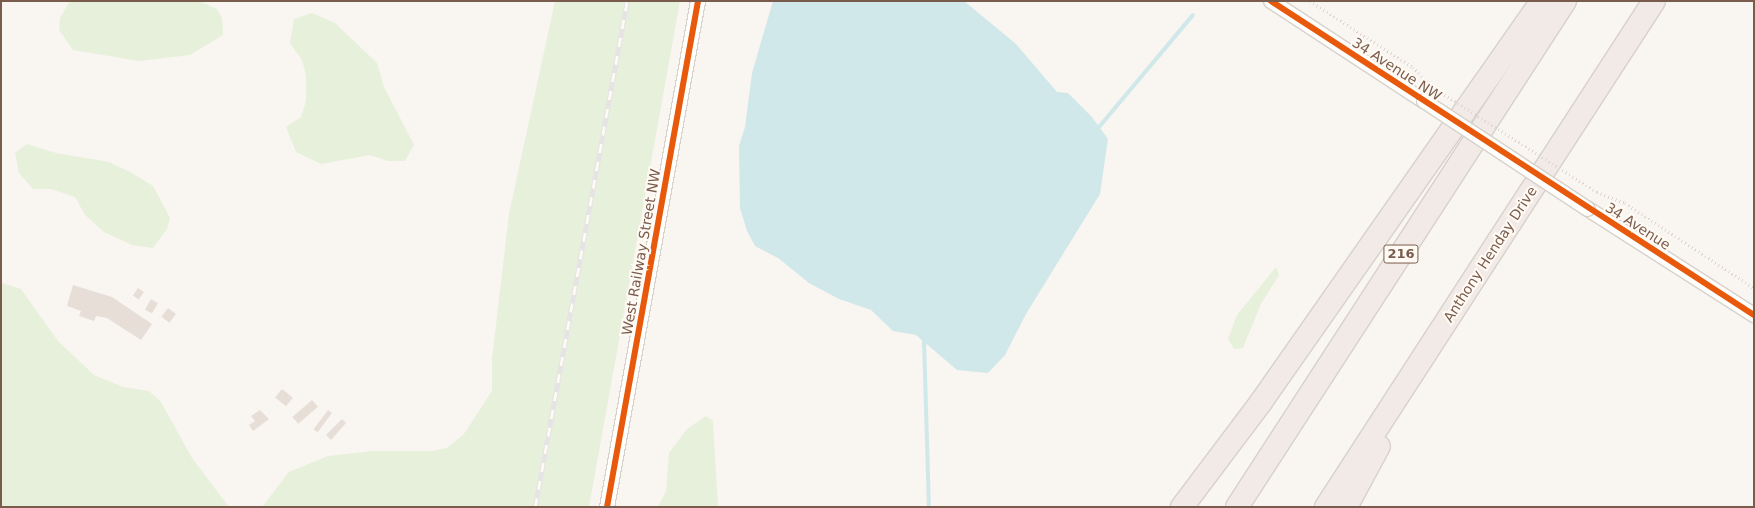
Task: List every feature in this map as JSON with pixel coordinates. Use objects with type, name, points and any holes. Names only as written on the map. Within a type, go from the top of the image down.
[{"type":"highway","points":[[1182,507],[1274,382],[1542,1]]},
{"type":"highway","name":"216","points":[[1238,507],[1565,1]]},
{"type":"highway","name":"Anthony Henday Drive","points":[[1326,507],[1654,1]]},
{"type":"highway","points":[[1346,507],[1366,474],[1418,365]]},
{"type":"street","name":"West Railway Street NW","points":[[608,507],[698,1]]},
{"type":"street","name":"34 Avenue NW","points":[[1271,1],[1510,156]]},
{"type":"street","name":"34 Avenue","points":[[1510,156],[1588,209],[1754,315]]},
{"type":"path","points":[[1310,1],[1413,66],[1431,86],[1597,192],[1625,203],[1754,288]]},
{"type":"green space","points":[[70,1],[199,1],[217,9],[222,18],[223,35],[190,55],[139,61],[73,50],[59,30],[60,18]]},
{"type":"green space","points":[[555,1],[680,1],[589,507],[262,507],[289,472],[328,456],[373,451],[432,451],[447,448],[464,434],[492,391],[492,359],[509,214]]},
{"type":"green space","points":[[312,13],[335,23],[377,63],[384,87],[414,145],[405,161],[388,161],[370,155],[321,164],[296,152],[286,127],[301,117],[306,101],[306,75],[302,60],[290,43],[294,19]]},
{"type":"green space","points":[[27,144],[56,153],[109,162],[132,173],[153,186],[170,218],[167,229],[153,248],[132,245],[104,232],[85,215],[75,197],[51,189],[33,189],[19,173],[15,153]]},
{"type":"green space","points":[[1276,267],[1279,275],[1261,304],[1243,348],[1234,349],[1228,339],[1237,315]]},
{"type":"green space","points":[[1,283],[21,289],[58,341],[94,375],[123,387],[149,391],[161,402],[192,458],[229,507],[72,507],[71,505],[68,507],[1,507]]},
{"type":"green space","points":[[706,416],[713,421],[718,507],[658,507],[666,491],[669,453],[687,429]]},
{"type":"water","points":[[773,1],[964,1],[1016,44],[1057,92],[1068,93],[1092,117],[1108,139],[1100,194],[1026,314],[1005,355],[988,373],[957,370],[916,335],[893,331],[871,310],[839,299],[809,283],[778,258],[755,246],[747,231],[740,208],[739,146],[745,127],[752,73]]},
{"type":"building","points":[[73,285],[112,297],[152,324],[141,340],[107,318],[96,316],[94,321],[79,316],[81,311],[67,306]]},
{"type":"building","points":[[138,288],[144,292],[139,299],[133,295]]},
{"type":"building","points":[[151,299],[158,303],[152,313],[145,309]]},
{"type":"building","points":[[168,308],[176,314],[169,323],[161,317]]},
{"type":"building","points":[[282,389],[293,398],[286,406],[275,398]]},
{"type":"building","points":[[312,400],[318,407],[298,424],[292,417]]},
{"type":"building","points":[[260,410],[269,419],[253,431],[249,425],[255,421],[251,416]]},
{"type":"building","points":[[328,410],[332,413],[318,432],[314,429]]},
{"type":"building","points":[[342,419],[346,423],[331,440],[326,435]]},
{"type":"waterway","points":[[1099,127],[1193,15]]},
{"type":"waterway","points":[[924,341],[929,507]]},
{"type":"railway","points":[[535,507],[627,1]]},
{"type":"cycle path","points":[[607,507],[698,1]]},
{"type":"cycle path","points":[[1271,1],[1754,315]]}]
